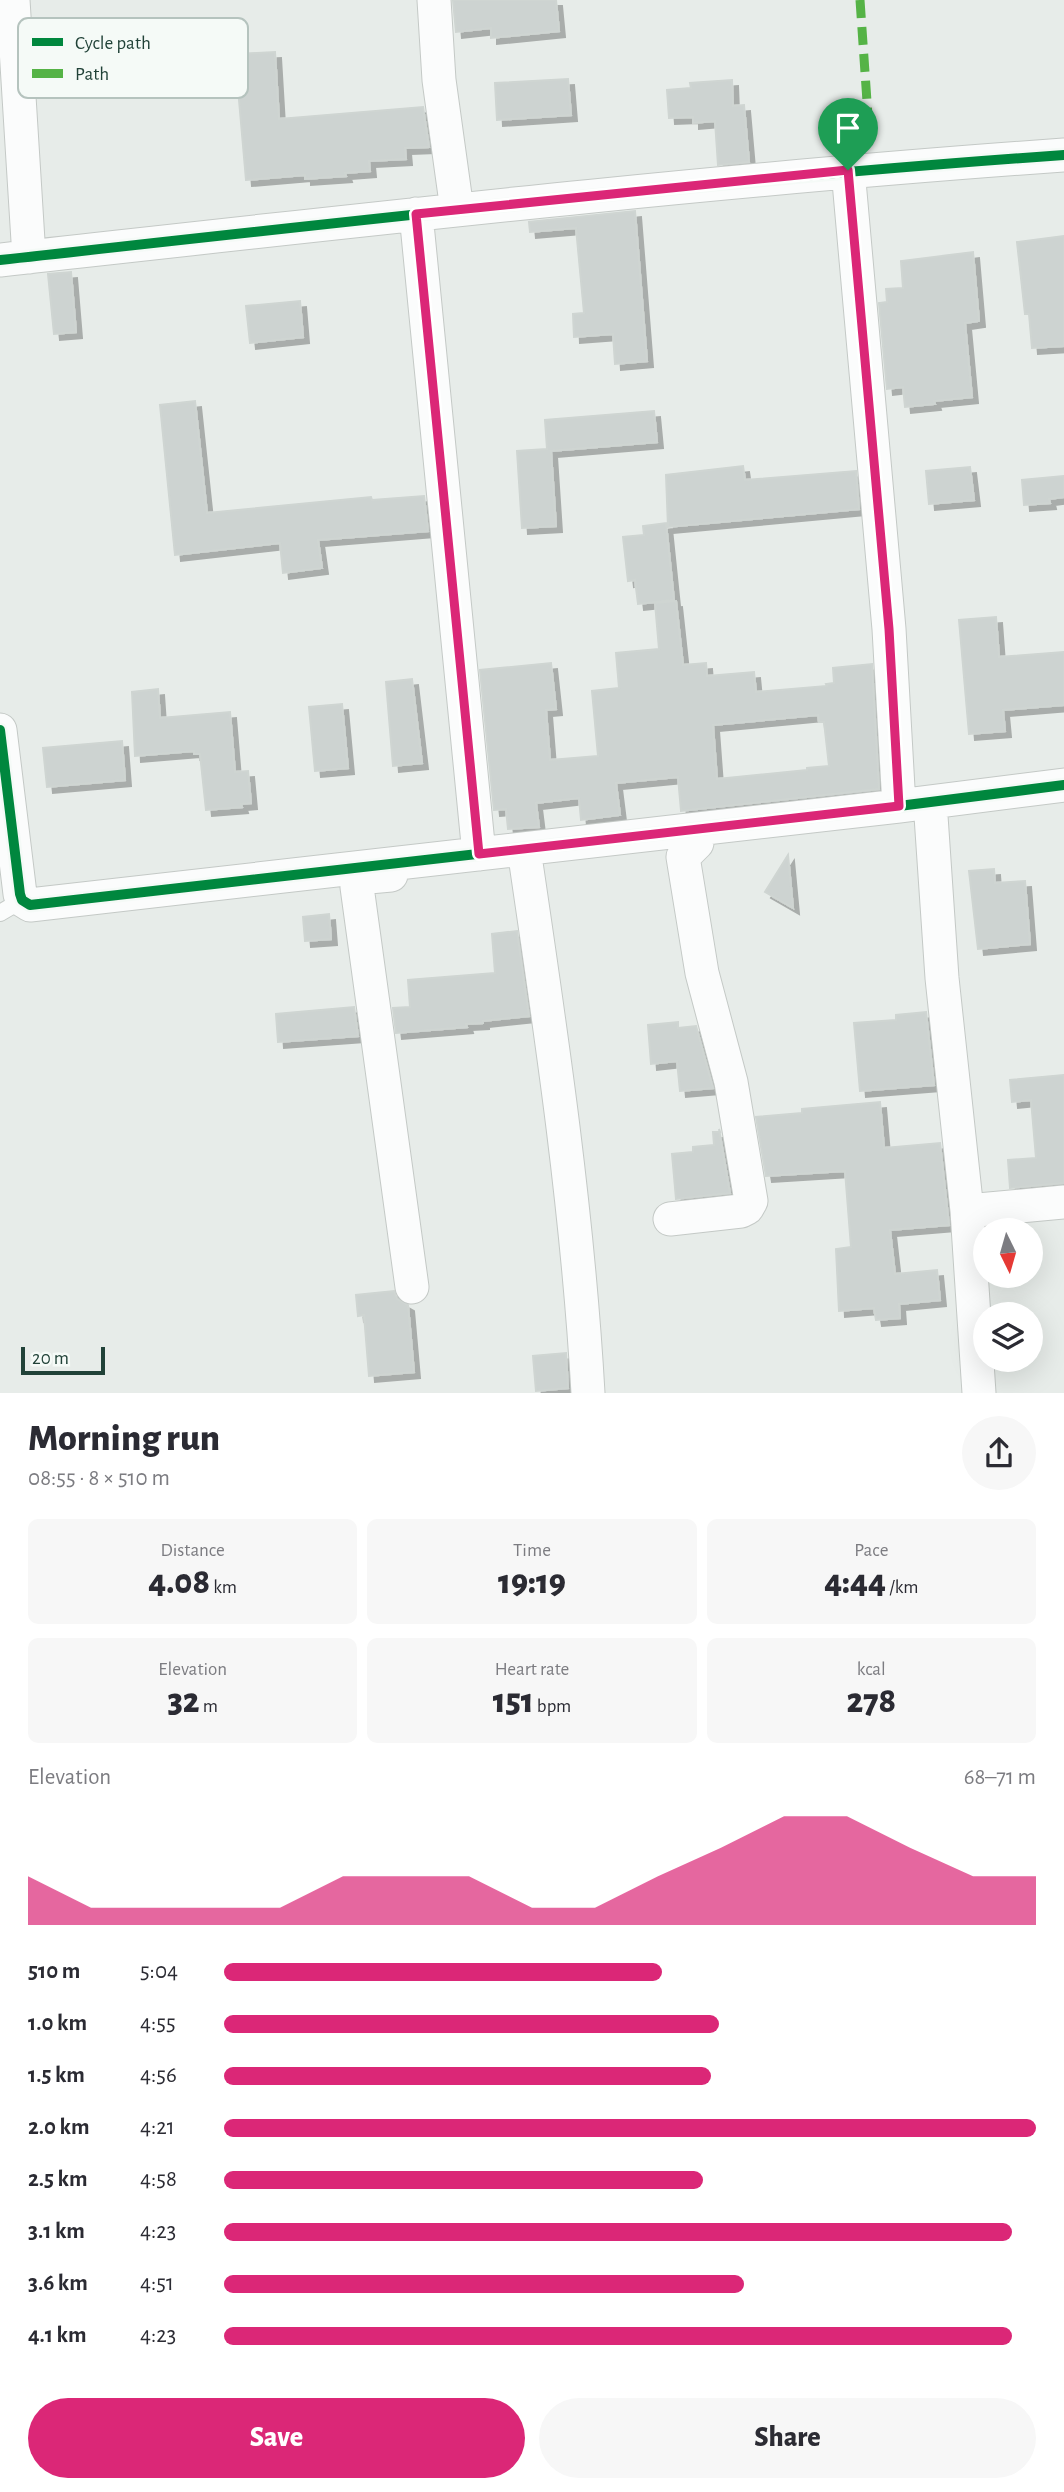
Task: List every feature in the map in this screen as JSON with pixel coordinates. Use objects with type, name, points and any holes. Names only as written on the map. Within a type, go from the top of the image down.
[{"type":"street","points":[[13,0],[15,258],[848,170],[1064,155]]},
{"type":"street","points":[[434,0],[439,80],[457,210]]},
{"type":"street","points":[[848,170],[889,629],[899,806]]},
{"type":"street","points":[[416,214],[479,854]]},
{"type":"street","points":[[0,730],[11,907],[1064,785]]},
{"type":"street","points":[[412,1287],[357,887],[358,878],[526,863],[931,816],[1064,795]]},
{"type":"street","points":[[931,816],[942,978],[967,1211],[979,1393]]},
{"type":"street","points":[[670,1219],[741,1211],[747,1208],[751,1201],[731,1082],[702,974],[685,878],[683,857],[697,843]]},
{"type":"street","points":[[526,863],[549,1015],[575,1223],[588,1393]]},
{"type":"street","points":[[967,1211],[1064,1202]]},
{"type":"building","points":[[453,0],[556,0],[559,31],[491,38],[491,28],[456,32]]},
{"type":"building","points":[[275,52],[279,119],[423,107],[429,147],[405,148],[406,159],[369,161],[370,171],[345,173],[346,176],[305,179],[305,175],[246,180],[239,98],[248,98],[248,53]]},
{"type":"building","points":[[568,79],[571,115],[497,120],[495,83]]},
{"type":"building","points":[[732,80],[733,106],[744,105],[749,162],[718,165],[715,121],[693,123],[693,117],[669,118],[667,90],[691,88],[690,83]]},
{"type":"building","points":[[635,211],[647,361],[615,364],[613,334],[574,337],[573,314],[584,313],[576,228],[530,232],[529,222]]},
{"type":"building","points":[[1064,236],[1064,346],[1032,348],[1029,314],[1025,314],[1017,242]]},
{"type":"building","points":[[973,252],[979,321],[965,323],[972,397],[905,407],[903,387],[887,389],[879,303],[887,302],[886,289],[903,288],[901,261]]},
{"type":"building","points":[[71,272],[76,332],[54,334],[48,274]]},
{"type":"building","points":[[300,301],[303,337],[250,343],[246,306]]},
{"type":"building","points":[[195,401],[207,513],[371,497],[372,500],[424,496],[428,531],[318,540],[322,568],[283,573],[280,543],[175,555],[160,405]]},
{"type":"building","points":[[654,411],[657,442],[551,451],[556,526],[522,528],[517,451],[547,449],[545,420]]},
{"type":"building","points":[[743,466],[745,480],[856,471],[859,509],[668,527],[666,475]]},
{"type":"building","points":[[970,467],[974,500],[929,504],[926,471]]},
{"type":"building","points":[[1064,476],[1064,497],[1049,499],[1050,503],[1024,505],[1022,480]]},
{"type":"building","points":[[666,523],[674,600],[638,604],[635,580],[628,581],[623,537],[644,535],[643,526]]},
{"type":"building","points":[[676,601],[683,665],[706,663],[707,676],[754,672],[756,692],[827,686],[826,684],[834,683],[833,668],[872,664],[879,789],[681,811],[678,777],[616,783],[620,815],[581,820],[579,798],[536,803],[539,827],[508,829],[506,809],[494,810],[480,670],[551,663],[556,709],[546,710],[550,760],[598,756],[592,691],[619,688],[616,653],[659,649],[655,603]],"holes":[[[818,715],[819,722],[824,722],[829,766],[717,779],[713,725]]]},
{"type":"building","points":[[996,617],[999,657],[1064,652],[1064,705],[1003,710],[1005,731],[969,734],[959,620]]},
{"type":"building","points":[[412,679],[422,763],[393,766],[386,682]]},
{"type":"building","points":[[158,689],[160,718],[230,712],[235,772],[248,771],[251,803],[241,804],[242,807],[206,810],[200,754],[194,754],[194,751],[135,756],[132,692]]},
{"type":"building","points":[[342,704],[348,768],[315,771],[309,707]]},
{"type":"building","points":[[122,741],[125,780],[47,787],[43,748]]},
{"type":"building","points":[[788,855],[793,908],[765,892]]},
{"type":"building","points":[[994,869],[995,883],[1025,881],[1030,944],[978,949],[969,871]]},
{"type":"building","points":[[329,914],[331,939],[305,941],[303,917]]},
{"type":"building","points":[[517,931],[529,1016],[466,1024],[467,1027],[396,1033],[393,1008],[410,1007],[408,980],[495,973],[492,934]]},
{"type":"building","points":[[354,1007],[358,1036],[278,1042],[276,1014]]},
{"type":"building","points":[[926,1012],[934,1085],[860,1091],[854,1023],[896,1020],[896,1015]]},
{"type":"building","points":[[678,1022],[678,1028],[696,1026],[713,1088],[680,1091],[677,1061],[651,1064],[648,1025]]},
{"type":"building","points":[[1064,1075],[1064,1183],[1010,1188],[1008,1160],[1036,1158],[1031,1100],[1012,1102],[1010,1080]]},
{"type":"building","points":[[880,1102],[884,1148],[940,1143],[949,1225],[890,1230],[895,1274],[937,1270],[940,1300],[899,1304],[900,1318],[876,1320],[874,1308],[839,1311],[836,1249],[851,1247],[845,1171],[766,1176],[756,1117],[802,1113],[802,1109]]},
{"type":"building","points":[[713,1132],[720,1132],[730,1193],[676,1199],[672,1154],[693,1152],[693,1147],[714,1145]]},
{"type":"building","points":[[394,1291],[397,1299],[408,1305],[414,1372],[369,1376],[364,1315],[358,1316],[356,1295]]},
{"type":"building","points":[[566,1353],[568,1388],[536,1391],[533,1356]]},
{"type":"marked path","points":[[860,0],[868,116]]},
{"type":"cycle path","points":[[0,260],[664,189],[1064,155]]},
{"type":"cycle path","points":[[0,730],[20,894],[22,900],[30,905],[1064,785]]},
{"type":"route","points":[[848,170],[889,629],[899,806],[479,854],[416,214],[848,170]]}]
